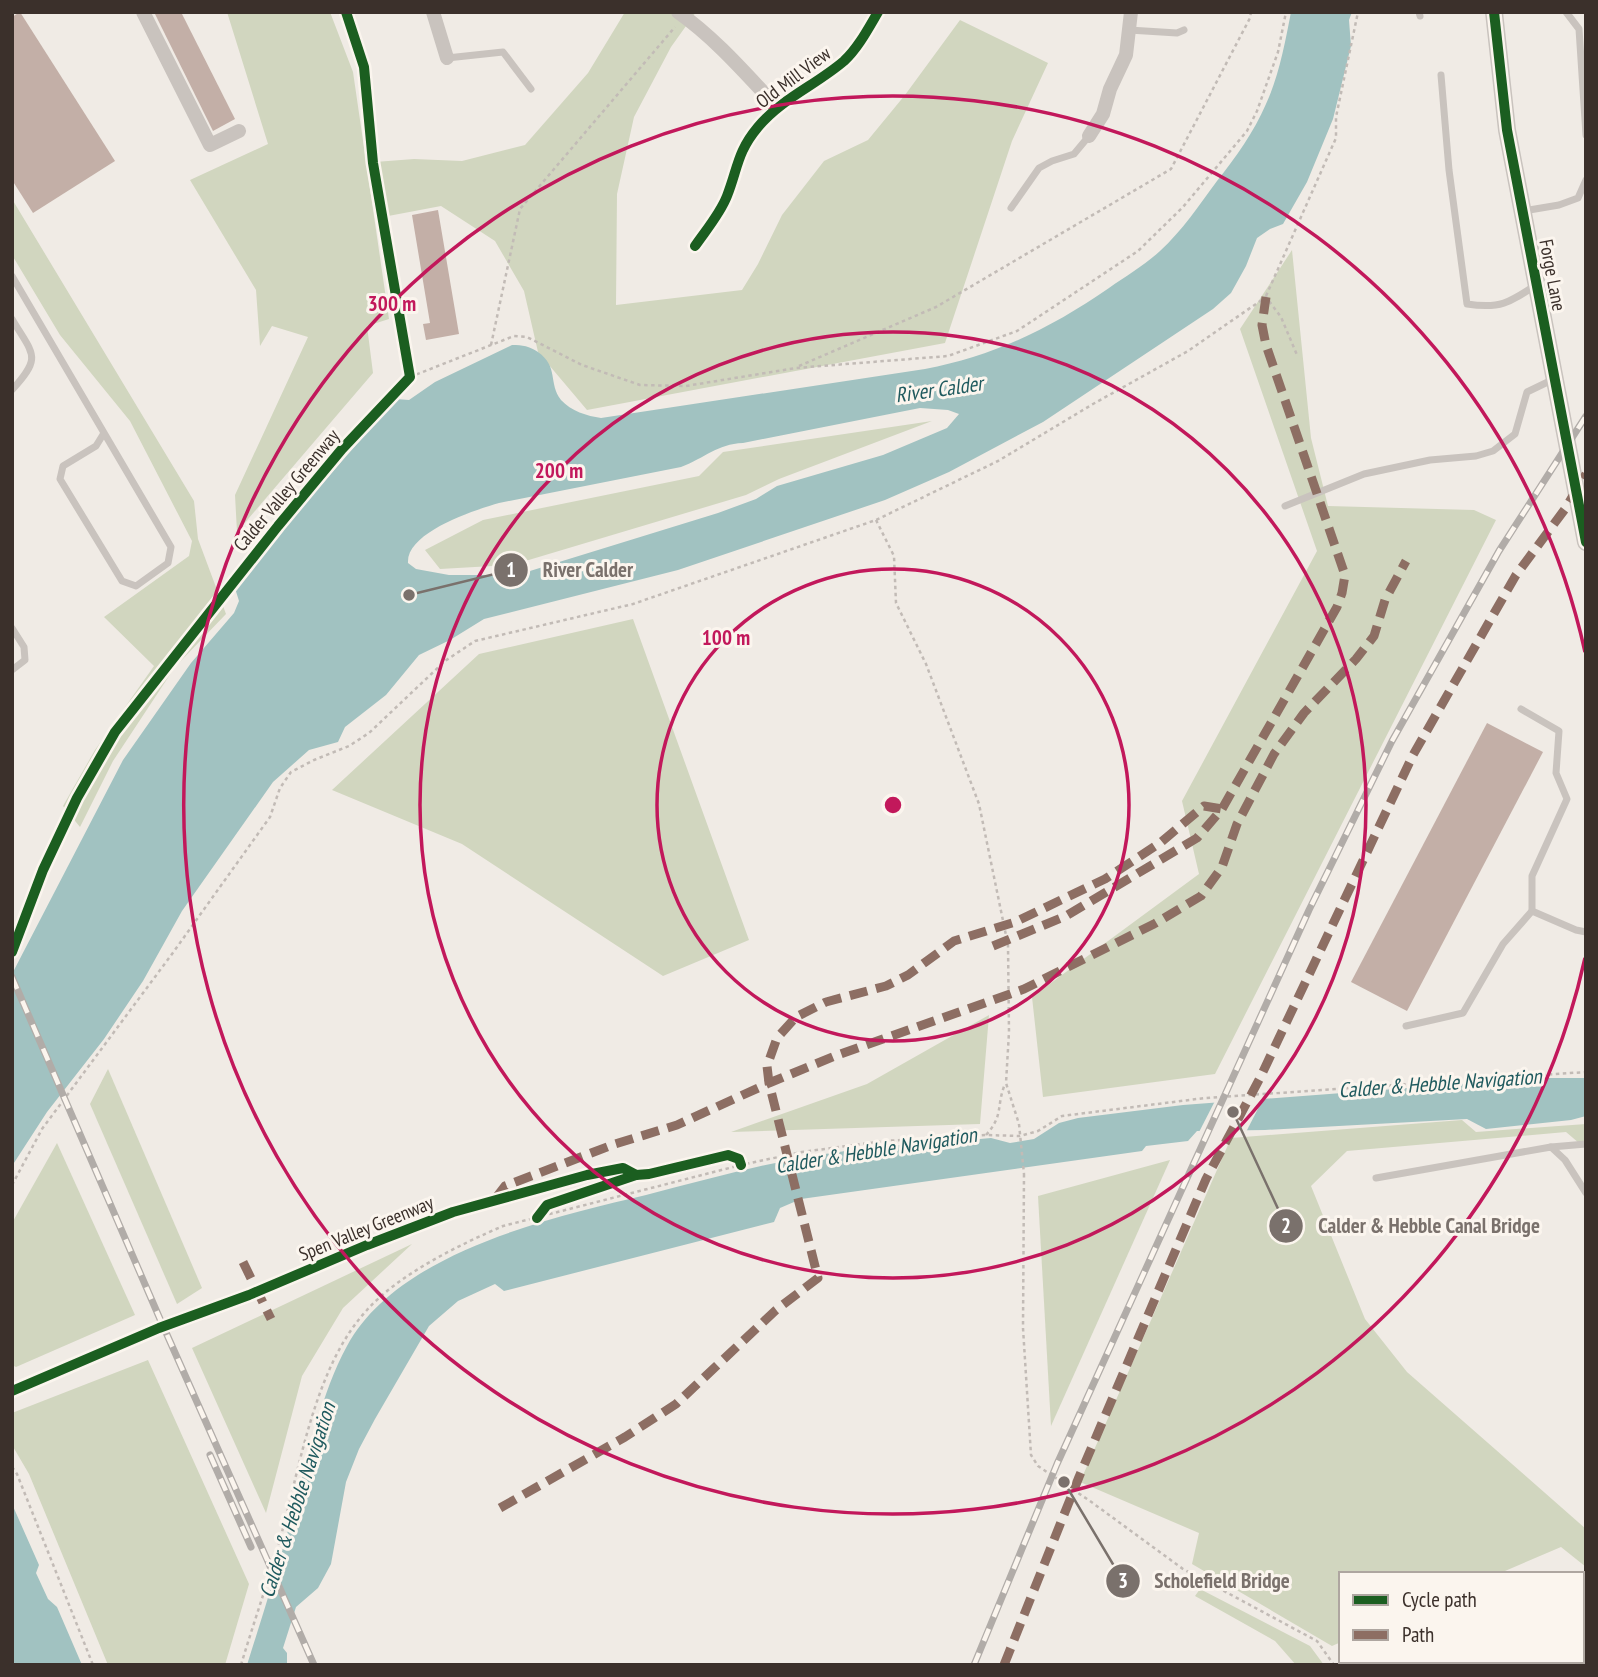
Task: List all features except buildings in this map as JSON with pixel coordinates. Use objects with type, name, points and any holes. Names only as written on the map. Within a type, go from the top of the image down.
[{"type":"street","points":[[142,12],[210,145],[239,131]]},
{"type":"street","points":[[433,12],[447,58]]},
{"type":"street","name":"Old Mill View","points":[[695,246],[717,215],[727,195],[744,145],[777,107],[845,60],[878,12]]},
{"type":"street","points":[[1089,136],[1103,114],[1110,89],[1126,55],[1130,12]]},
{"type":"street","name":"Forge Lane","points":[[1494,12],[1507,130],[1586,542]]},
{"type":"street","points":[[687,15],[777,107]]},
{"type":"lane","points":[[1566,12],[1578,29],[1586,135]]},
{"type":"lane","points":[[1129,30],[1177,33],[1184,30]]},
{"type":"lane","points":[[447,58],[503,52],[531,89]]},
{"type":"lane","points":[[1441,75],[1449,170],[1467,304],[1485,307],[1508,304],[1537,285]]},
{"type":"lane","points":[[1011,208],[1039,168],[1074,154],[1089,136]]},
{"type":"lane","points":[[1522,211],[1559,205],[1578,198],[1586,180]]},
{"type":"lane","points":[[12,276],[171,547],[168,563],[136,586],[122,581],[60,479],[63,466],[96,446],[104,433]]},
{"type":"lane","points":[[12,319],[33,359],[29,372],[12,390]]},
{"type":"lane","points":[[1285,506],[1364,474],[1430,460],[1476,456],[1493,451],[1515,434],[1527,392],[1555,379]]},
{"type":"lane","points":[[12,628],[24,648],[25,660],[12,670]]},
{"type":"lane","points":[[1406,1026],[1464,1013],[1503,944],[1532,911],[1532,876],[1567,799],[1556,774],[1559,731],[1521,709]]},
{"type":"lane","points":[[1532,911],[1586,932]]},
{"type":"lane","points":[[1376,1178],[1551,1147],[1586,1144]]},
{"type":"lane","points":[[1551,1147],[1566,1160],[1586,1193]]},
{"type":"path","points":[[796,368],[936,307],[1171,169],[1251,18],[1251,12]]},
{"type":"path","points":[[408,365],[408,380],[514,336],[527,337],[582,365],[640,385],[686,386],[796,368],[948,355],[1017,331],[1138,251],[1184,207],[1247,131],[1278,52],[1286,12]]},
{"type":"path","points":[[12,1185],[42,1129],[270,817],[280,788],[291,772],[349,746],[369,733],[445,661],[475,641],[633,604],[876,520],[998,461],[1188,351],[1266,297],[1336,138],[1336,117],[1358,12]]},
{"type":"path","points":[[491,346],[520,209],[687,15]]},
{"type":"path","points":[[1266,297],[1281,317],[1297,355]]},
{"type":"path","points":[[876,520],[894,556],[896,603],[926,664],[979,804],[1007,945],[1009,1032],[1006,1083],[1000,1096],[1001,1111],[995,1125],[986,1135]]},
{"type":"path","points":[[240,1665],[282,1535],[318,1405],[341,1347],[366,1311],[381,1296],[434,1260],[503,1226],[802,1152],[884,1141],[986,1135],[1020,1136],[1038,1130],[1062,1116],[1205,1098],[1586,1072]]},
{"type":"path","points":[[1006,1083],[1020,1124],[1024,1174],[1023,1328],[1031,1455],[1038,1466],[1090,1500],[1184,1569],[1317,1641],[1334,1665]]},
{"type":"path","points":[[728,1156],[739,1159],[741,1165]]},
{"type":"path","points":[[537,1218],[547,1205],[583,1194]]},
{"type":"path","points":[[12,1467],[18,1474],[93,1665]]},
{"type":"green space","points":[[227,12],[330,12],[353,72],[389,319],[367,326],[373,373],[237,532],[235,495],[308,337],[272,326],[260,346],[256,290],[190,180],[268,144]]},
{"type":"green space","points":[[625,12],[696,12],[671,47],[634,117],[617,194],[616,305],[742,290],[782,215],[824,161],[868,140],[960,20],[1048,63],[1012,141],[945,343],[587,410],[538,352],[524,291],[495,241],[441,206],[383,217],[375,162],[414,159],[462,161],[525,145],[588,73]]},
{"type":"green space","points":[[12,199],[194,501],[198,539],[226,614],[175,667],[113,761],[80,827],[63,806],[95,750],[154,666],[104,617],[189,556],[192,541],[130,421],[60,335],[12,255]]},
{"type":"green space","points":[[1292,250],[1311,438],[1328,506],[1474,510],[1496,520],[1215,1074],[1043,1097],[1032,997],[1199,874],[1182,801],[1317,551],[1240,329]]},
{"type":"green space","points":[[932,421],[779,479],[746,495],[512,565],[440,569],[425,550],[483,520],[699,476],[723,452]]},
{"type":"green space","points":[[633,619],[749,940],[663,976],[462,844],[332,790],[479,654]]},
{"type":"green space","points":[[989,1015],[980,1124],[731,1132],[867,1084]]},
{"type":"green space","points":[[108,1069],[202,1288],[177,1304],[90,1104]]},
{"type":"green space","points":[[1462,1120],[1476,1132],[1586,1124],[1586,1149],[1566,1132],[1347,1151],[1311,1186],[1365,1319],[1407,1372],[1586,1529],[1586,1567],[1561,1547],[1503,1572],[1339,1572],[1339,1643],[1332,1646],[1192,1564],[1199,1533],[1080,1482],[1231,1138]]},
{"type":"green space","points":[[57,1143],[135,1315],[16,1367],[12,1365],[12,1223]]},
{"type":"green space","points":[[1170,1160],[1051,1426],[1038,1196]]},
{"type":"green space","points":[[412,1244],[343,1308],[302,1376],[266,1513],[192,1348]]},
{"type":"green space","points":[[148,1360],[249,1584],[225,1665],[108,1665],[29,1474],[12,1445],[12,1413]]},
{"type":"green space","points":[[1200,1589],[1310,1646],[1324,1665],[1296,1665],[1275,1641],[1195,1596]]},
{"type":"water","name":"River Calder","points":[[1291,12],[1352,12],[1349,20],[1351,46],[1333,119],[1307,182],[1283,224],[1257,238],[1231,293],[1213,309],[1043,422],[949,472],[885,500],[678,570],[484,619],[419,655],[386,695],[345,727],[338,742],[309,750],[273,782],[182,911],[143,981],[104,1039],[47,1112],[12,1166],[12,974],[123,760],[191,663],[234,613],[239,601],[234,585],[396,399],[409,400],[435,382],[512,345],[529,347],[549,363],[557,394],[565,404],[590,416],[601,418],[925,369],[975,356],[1021,339],[1065,316],[1148,261],[1183,226],[1238,153],[1261,114],[1278,71]],"holes":[[[920,408],[948,410],[959,414],[947,428],[883,455],[777,486],[756,499],[718,513],[517,575],[449,575],[416,569],[408,563],[410,552],[430,532],[459,517],[499,503],[681,467],[734,444]]]},
{"type":"water","name":"Calder & Hebble Navigation","points":[[1538,1078],[1586,1078],[1586,1116],[1486,1129],[1467,1119],[1197,1131],[1188,1141],[1146,1146],[1142,1151],[801,1199],[780,1208],[774,1222],[504,1291],[495,1284],[458,1301],[429,1326],[375,1419],[346,1482],[331,1564],[318,1588],[296,1607],[283,1648],[287,1653],[287,1665],[247,1665],[323,1403],[347,1346],[371,1313],[402,1286],[439,1263],[480,1244],[566,1215],[743,1170],[823,1154],[991,1138],[1010,1143],[1034,1139],[1059,1123],[1078,1118],[1183,1105]]},
{"type":"water","points":[[12,1504],[39,1565],[36,1573],[48,1599],[57,1607],[82,1665],[12,1665]]},
{"type":"pier","points":[[1265,1095],[1245,1134],[1197,1136],[1216,1099]]},
{"type":"railway","points":[[974,1665],[1057,1464],[1309,910],[1392,741],[1499,551],[1586,416]]},
{"type":"railway","points":[[12,977],[314,1665]]},
{"type":"railway","points":[[210,1455],[251,1547]]},
{"type":"marked path","points":[[993,946],[1066,916],[1197,838],[1222,809],[1337,607],[1345,575],[1266,345],[1262,325],[1266,297]]},
{"type":"marked path","points":[[1004,1665],[1079,1477],[1206,1179],[1260,1078],[1413,755],[1516,575],[1565,509],[1586,474]]},
{"type":"marked path","points":[[495,1199],[505,1186],[615,1144],[677,1125],[835,1056],[1024,989],[1154,924],[1201,896],[1222,867],[1237,824],[1274,754],[1304,713],[1356,659],[1374,636],[1385,600],[1406,561]]},
{"type":"marked path","points":[[500,1508],[625,1437],[676,1404],[776,1310],[818,1278],[767,1066],[777,1038],[796,1017],[826,1002],[886,986],[908,975],[954,941],[1015,922],[1105,879],[1160,843],[1204,806],[1222,809]]},
{"type":"marked path","points":[[243,1262],[271,1319]]},
{"type":"cycle path","name":"Calder Valley Greenway","points":[[12,952],[43,870],[77,798],[115,732],[278,526],[342,449],[410,377],[373,163],[364,67],[346,12]]},
{"type":"cycle path","points":[[695,246],[724,203],[742,152],[758,127],[777,108],[844,61],[878,12]]},
{"type":"cycle path","points":[[1494,12],[1507,130],[1586,542]]},
{"type":"cycle path","name":"Spen Valley Greenway","points":[[12,1391],[159,1328],[249,1295],[453,1212],[587,1175],[623,1168],[636,1175],[649,1174],[728,1155],[739,1159],[741,1165]]},
{"type":"cycle path","points":[[537,1218],[547,1205],[636,1175]]},
{"type":"place","name":"River Calder","points":[[409,595]]},
{"type":"place","name":"Calder & Hebble Canal Bridge","points":[[1233,1112]]},
{"type":"place","name":"Scholefield Bridge","points":[[1064,1482]]}]
